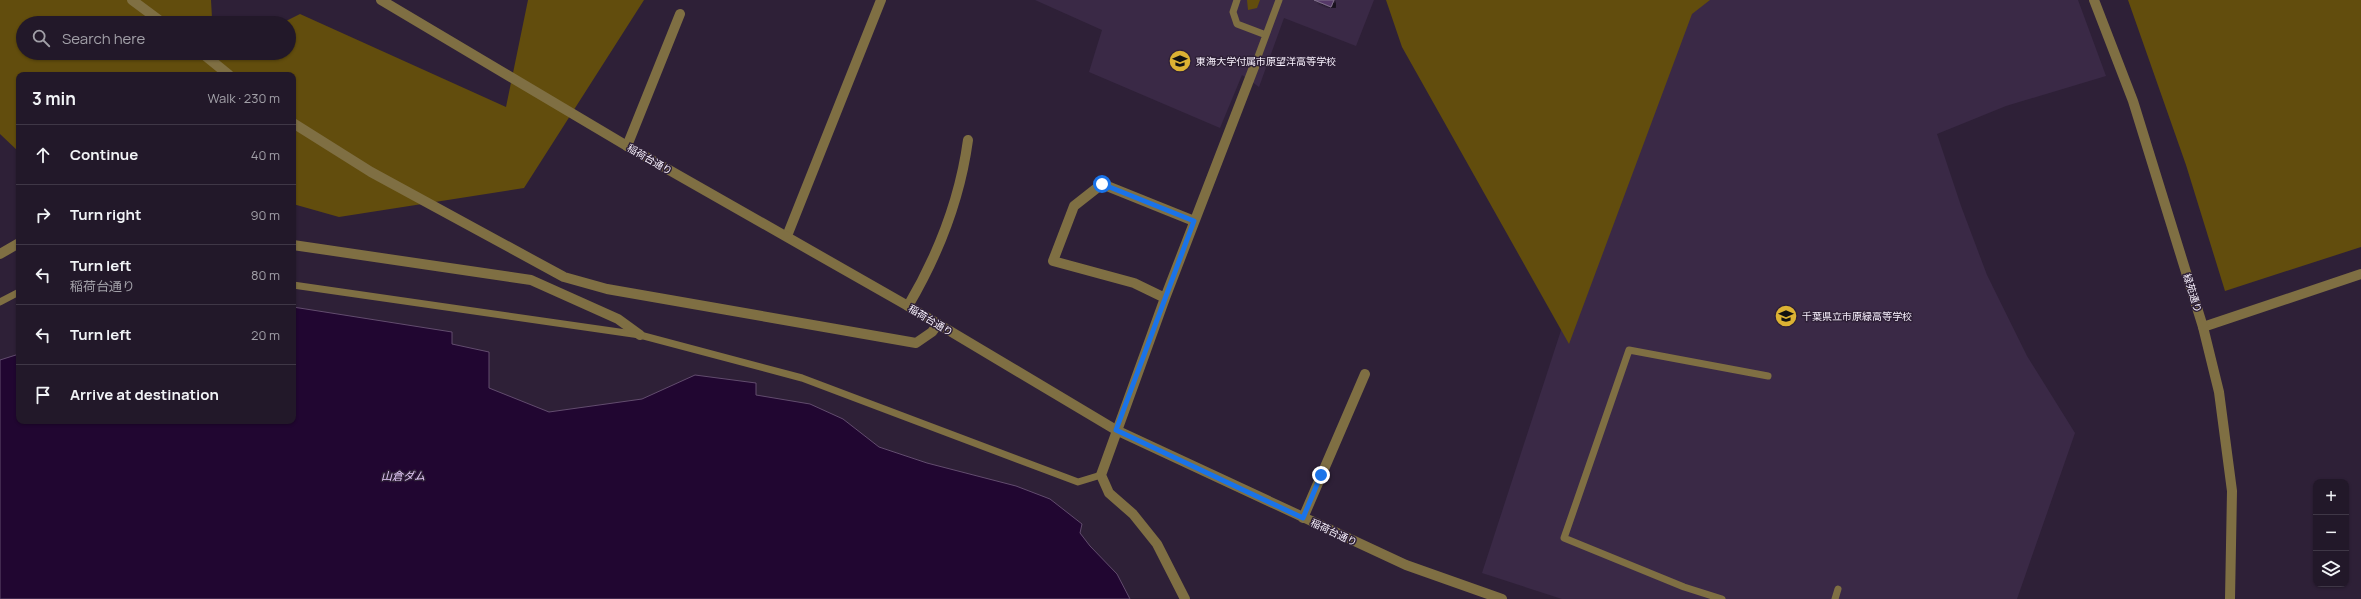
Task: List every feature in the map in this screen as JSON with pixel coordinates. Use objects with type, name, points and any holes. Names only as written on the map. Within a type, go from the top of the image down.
[{"type":"street","points":[[132,0],[154,16]]},
{"type":"street","name":"稲荷台通り","points":[[381,0],[627,146],[908,306],[1116,430],[1406,565],[1502,599]]},
{"type":"street","points":[[787,236],[881,0]]},
{"type":"street","name":"緑苑通り","points":[[2094,0],[2133,101],[2203,327],[2218,392],[2232,491],[2230,599]]},
{"type":"street","points":[[627,146],[680,14]]},
{"type":"street","points":[[211,60],[225,72]]},
{"type":"street","points":[[1185,599],[1157,544],[1133,514],[1109,493],[1101,476],[1116,430],[1165,298],[1256,62]]},
{"type":"street","points":[[296,125],[371,172],[564,277],[607,289],[916,343],[932,332],[938,324]]},
{"type":"street","points":[[908,306],[927,274],[945,231],[966,157],[968,140]]},
{"type":"street","points":[[1165,298],[1134,283],[1053,261],[1074,206],[1102,184],[1194,221]]},
{"type":"street","points":[[0,254],[16,245]]},
{"type":"street","points":[[296,245],[531,280],[618,318],[640,335]]},
{"type":"street","points":[[2203,327],[2361,274]]},
{"type":"street","points":[[1303,518],[1365,374]]},
{"type":"lane","points":[[1237,0],[1232,12],[1237,24],[1266,35]]},
{"type":"lane","points":[[1256,62],[1279,0]]},
{"type":"lane","points":[[296,285],[640,335],[802,378],[1078,482],[1101,476]]},
{"type":"lane","points":[[0,302],[16,294]]},
{"type":"lane","points":[[1722,599],[1684,587],[1564,538],[1628,350],[1768,376]]},
{"type":"lane","points":[[1836,599],[1838,589]]},
{"type":"shaded area","points":[[0,0],[211,0],[212,16],[16,16],[16,60],[296,60],[296,16],[300,14],[506,107],[528,0],[644,0],[524,188],[339,217],[296,205],[296,72],[16,72],[16,149],[0,134]]},
{"type":"shaded area","name":"東海大学付属市原望洋高等学校","points":[[1035,0],[1374,0],[1356,46],[1284,18],[1259,87],[1242,75],[1220,128],[1089,72],[1102,30]]},
{"type":"shaded area","points":[[1247,0],[1260,0],[1257,8],[1248,10]]},
{"type":"shaded area","points":[[1386,0],[1710,0],[1692,14],[1569,344],[1402,47]]},
{"type":"shaded area","name":"千葉県立市原緑高等学校","points":[[1683,0],[2078,0],[2106,76],[2006,106],[1937,134],[1961,206],[1987,275],[2027,356],[2075,433],[2017,599],[1562,599],[1482,573],[1663,17]]},
{"type":"shaded area","points":[[2128,0],[2361,0],[2361,247],[2225,291],[2186,165]]},
{"type":"water","name":"山倉ダム","points":[[296,307],[452,332],[452,344],[489,352],[489,388],[549,412],[642,399],[695,375],[756,383],[756,395],[810,404],[843,419],[879,447],[927,463],[1016,486],[1050,499],[1082,524],[1080,533],[1090,546],[1117,574],[1130,599],[0,599],[0,360],[16,355],[16,424],[296,424]]},
{"type":"building","points":[[1314,0],[1334,0],[1331,7]]},
{"type":"place","name":"東海大学付属市原望洋高等学校","points":[[1180,61]]},
{"type":"place","name":"千葉県立市原緑高等学校","points":[[1786,316]]},
{"type":"route","points":[[1102,184],[1194,221],[1116,430],[1303,518],[1321,475]]}]
